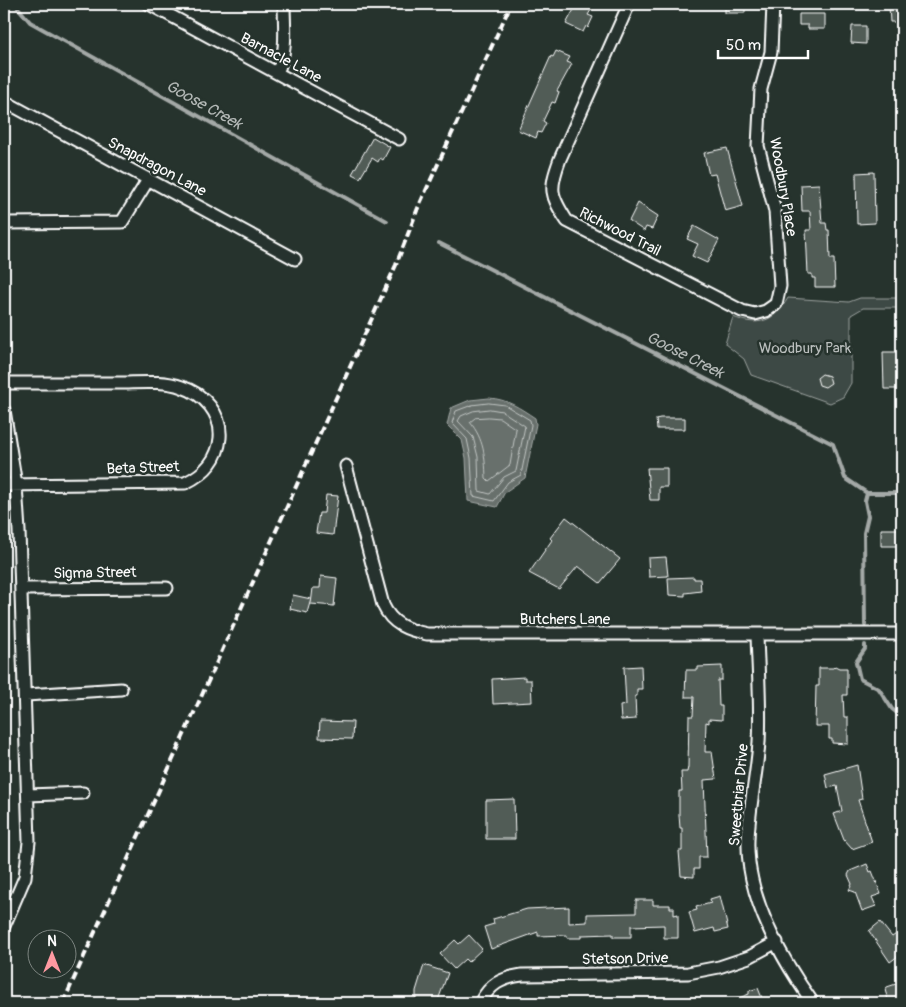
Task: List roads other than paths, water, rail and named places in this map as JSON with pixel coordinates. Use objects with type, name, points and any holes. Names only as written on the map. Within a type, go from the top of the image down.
[{"type":"street","name":"Barnacle Lane","points":[[149,4],[399,139]]},
{"type":"street","points":[[277,72],[284,49],[284,4]]},
{"type":"street","name":"Richwood Trail","points":[[629,4],[560,159],[553,180],[554,200],[567,221],[742,310],[755,314],[766,311]]},
{"type":"street","name":"Woodbury Place","points":[[766,311],[776,304],[780,286],[775,211],[758,146],[761,89],[771,52],[773,4]]},
{"type":"street","name":"Snapdragon Lane","points":[[4,101],[295,259]]},
{"type":"street","points":[[4,223],[122,222],[148,180]]},
{"type":"street","name":"Beta Street","points":[[4,383],[151,383],[181,386],[206,400],[215,412],[220,436],[214,459],[205,472],[184,483],[4,485]]},
{"type":"street","points":[[4,410],[16,485],[22,589],[29,859],[22,889],[4,926]]},
{"type":"street","name":"Butchers Lane","points":[[346,466],[383,605],[392,620],[408,630],[427,634],[902,634]]},
{"type":"street","name":"Sigma Street","points":[[22,589],[167,588]]},
{"type":"street","name":"Sweetbriar Drive","points":[[757,635],[759,741],[748,842],[752,875],[759,901],[777,942],[813,1003]]},
{"type":"street","points":[[26,695],[121,689]]},
{"type":"street","points":[[28,795],[83,793]]},
{"type":"street","name":"Stetson Drive","points":[[480,1003],[491,986],[507,977],[522,975],[688,973],[720,967],[749,957],[777,942]]},
{"type":"water","points":[[489,398],[508,402],[519,408],[535,418],[536,424],[525,478],[505,492],[497,507],[468,501],[466,458],[462,440],[447,425],[451,408],[470,400]]},
{"type":"waterway","name":"Goose Creek","points":[[15,4],[30,22],[387,221]]},
{"type":"waterway","name":"Goose Creek","points":[[439,243],[833,444],[845,478],[867,493],[902,493]]},
{"type":"waterway","points":[[865,625],[864,533],[868,516],[865,501],[867,493]]},
{"type":"waterway","points":[[865,645],[865,649],[856,662],[860,679],[879,689],[892,709],[901,716],[902,721]]},
{"type":"railway","points":[[63,1003],[396,265],[418,208],[511,4]]},
{"type":"park label","name":"Woodbury Park","points":[[805,348]]}]
